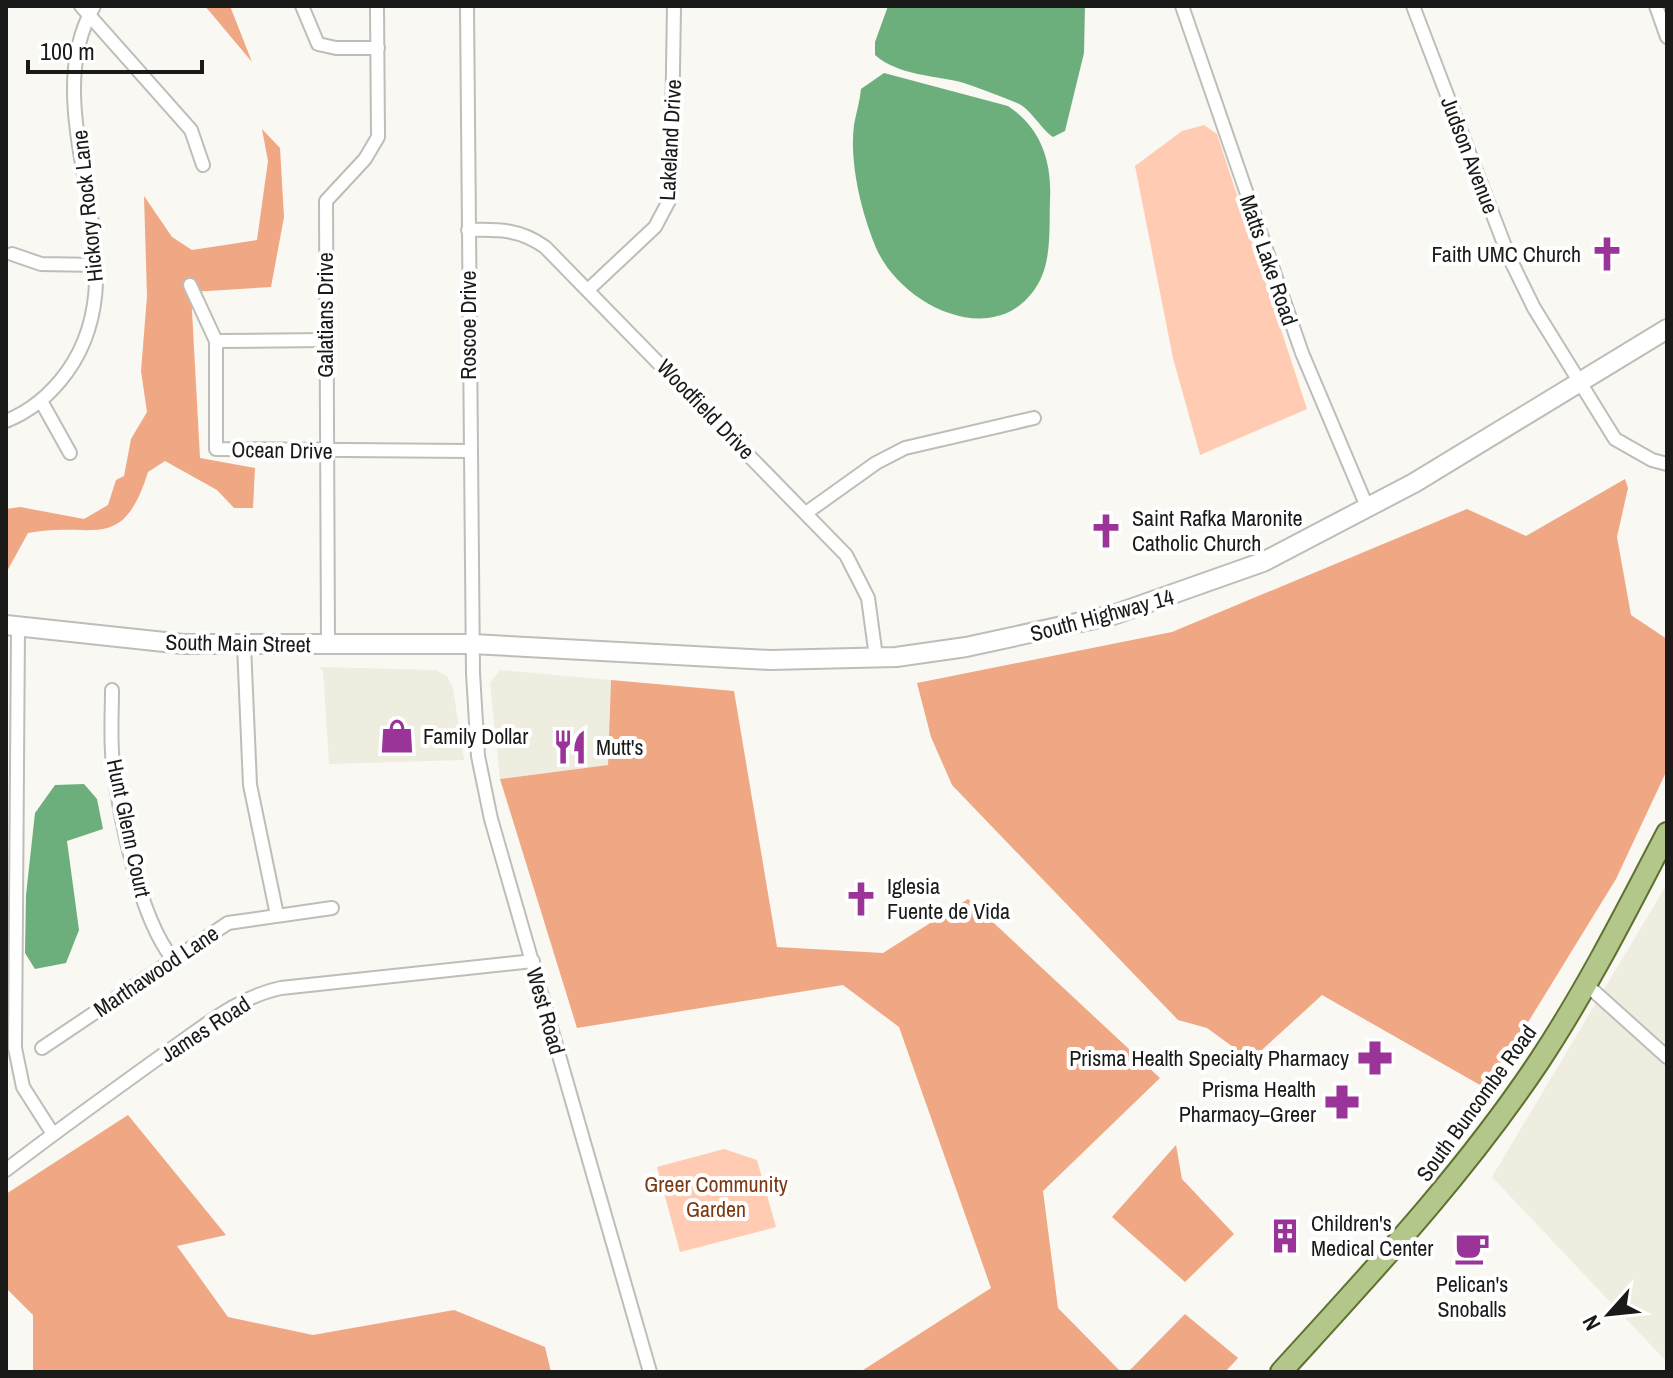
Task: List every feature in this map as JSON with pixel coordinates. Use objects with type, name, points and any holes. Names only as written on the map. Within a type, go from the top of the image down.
[{"type":"main road","name":"South Highway 14","points":[[472,644],[696,658],[833,660],[896,657],[1021,637],[1145,605],[1263,562],[1368,509],[1580,386],[1667,329]]},
{"type":"main road","name":"South Main Street","points":[[12,626],[141,641],[244,645],[472,644]]},
{"type":"main road","name":"South Buncombe Road","points":[[1281,1372],[1414,1225],[1475,1150],[1539,1061],[1587,985],[1667,833]]},
{"type":"street","points":[[302,6],[318,44],[336,48],[378,48]]},
{"type":"street","name":"Galatians Drive","points":[[328,644],[324,340],[326,201],[365,159],[378,137],[377,6]]},
{"type":"street","name":"Roscoe Drive","points":[[467,6],[472,644]]},
{"type":"street","name":"Lakeland Drive","points":[[589,289],[655,227],[668,208],[673,158],[674,6]]},
{"type":"street","name":"Matts Lake Road","points":[[1182,6],[1302,353],[1368,509]]},
{"type":"street","name":"Judson Avenue","points":[[1413,6],[1509,257],[1580,386],[1615,439],[1652,460],[1667,464]]},
{"type":"street","points":[[1656,6],[1667,37]]},
{"type":"street","points":[[88,9],[191,130],[203,165]]},
{"type":"street","name":"Hickory Rock Lane","points":[[6,421],[41,401],[63,378],[85,341],[95,309],[97,265],[74,83],[75,52],[88,9]]},
{"type":"street","name":"Woodfield Drive","points":[[468,230],[507,229],[531,237],[589,289],[806,513],[846,555],[862,581],[872,613],[876,657]]},
{"type":"street","points":[[12,254],[41,264],[97,265]]},
{"type":"street","points":[[190,285],[216,341],[324,340]]},
{"type":"street","name":"Ocean Drive","points":[[216,341],[216,449],[469,451]]},
{"type":"street","points":[[41,401],[70,453]]},
{"type":"street","points":[[806,513],[876,463],[905,448],[1034,418]]},
{"type":"street","points":[[12,626],[10,975],[18,1071],[29,1100],[53,1134]]},
{"type":"street","name":"West Road","points":[[472,644],[482,781],[650,1372]]},
{"type":"street","points":[[244,645],[250,785],[277,915]]},
{"type":"street","name":"Hunt Glenn Court","points":[[112,690],[113,762],[120,803],[151,926],[172,958]]},
{"type":"street","name":"Marthawood Lane","points":[[42,1048],[228,923],[332,908]]},
{"type":"street","name":"James Road","points":[[6,1170],[231,1008],[258,994],[281,988],[533,961]]},
{"type":"street","points":[[1587,985],[1667,1057]]},
{"type":"shaded area","points":[[205,6],[230,6],[252,62]]},
{"type":"shaded area","points":[[888,6],[1085,6],[1084,53],[1065,131],[1053,137],[1017,103],[964,83],[906,71],[875,55],[875,42]]},
{"type":"shaded area","points":[[884,73],[1008,106],[1029,124],[1042,147],[1050,186],[1046,265],[1038,284],[1021,304],[1000,316],[977,318],[953,314],[929,304],[890,271],[877,250],[858,189],[853,140],[861,89]]},
{"type":"shaded area","points":[[262,129],[280,148],[284,217],[271,287],[191,292],[200,458],[255,468],[253,508],[234,508],[217,490],[165,461],[148,472],[138,498],[127,515],[115,525],[102,529],[28,533],[6,573],[6,509],[20,507],[84,519],[108,505],[116,480],[124,476],[131,439],[147,412],[141,371],[147,296],[144,196],[172,237],[192,250],[257,240],[268,161]]},
{"type":"shaded area","points":[[1625,479],[1628,488],[1617,537],[1631,615],[1667,639],[1667,770],[1616,879],[1487,1089],[1322,995],[1251,1060],[1207,1028],[1178,1020],[952,785],[931,737],[917,683],[1172,632],[1467,509],[1526,536]]},
{"type":"shaded area","points":[[318,667],[436,670],[447,676],[453,688],[464,760],[329,764],[323,671]]},
{"type":"shaded area","points":[[500,670],[611,680],[608,765],[500,779],[490,683]]},
{"type":"shaded area","points":[[611,680],[734,691],[777,947],[883,953],[968,899],[1160,1078],[1043,1191],[1058,1308],[1121,1372],[860,1372],[991,1288],[899,1027],[843,985],[577,1028],[500,779],[608,765]]},
{"type":"shaded area","points":[[84,784],[97,799],[103,829],[67,841],[79,930],[66,963],[35,969],[25,953],[26,895],[35,813],[55,785]]},
{"type":"shaded area","points":[[1667,884],[1667,1362],[1492,1177]]},
{"type":"shaded area","points":[[128,1115],[226,1235],[177,1246],[228,1317],[313,1335],[454,1310],[545,1347],[551,1372],[33,1372],[33,1315],[6,1288],[6,1194]]},
{"type":"shaded area","points":[[1176,1145],[1182,1179],[1234,1234],[1185,1282],[1112,1217]]},
{"type":"shaded area","points":[[1185,1314],[1238,1358],[1225,1372],[1128,1372]]},
{"type":"green space","points":[[1204,125],[1217,134],[1307,409],[1200,455],[1173,358],[1135,166],[1182,131]]},
{"type":"green space","name":"Greer Community Garden","points":[[724,1149],[757,1160],[776,1227],[680,1252],[657,1167]]},
{"type":"place","name":"Faith UMC Church","points":[[1607,254]]},
{"type":"place","name":"Saint Rafka Maronite Catholic Church","points":[[1106,531]]},
{"type":"place","name":"Family Dollar","points":[[397,736]]},
{"type":"place","name":"Mutt's","points":[[570,747]]},
{"type":"place","name":"Iglesia Fuente de Vida","points":[[861,899]]},
{"type":"place","name":"Prisma Health Specialty Pharmacy","points":[[1375,1058]]},
{"type":"place","name":"Prisma Health Pharmacy–Greer","points":[[1342,1102]]},
{"type":"place","name":"Children's Medical Center","points":[[1285,1236]]},
{"type":"place","name":"Pelican's Snoballs","points":[[1472,1248]]}]
